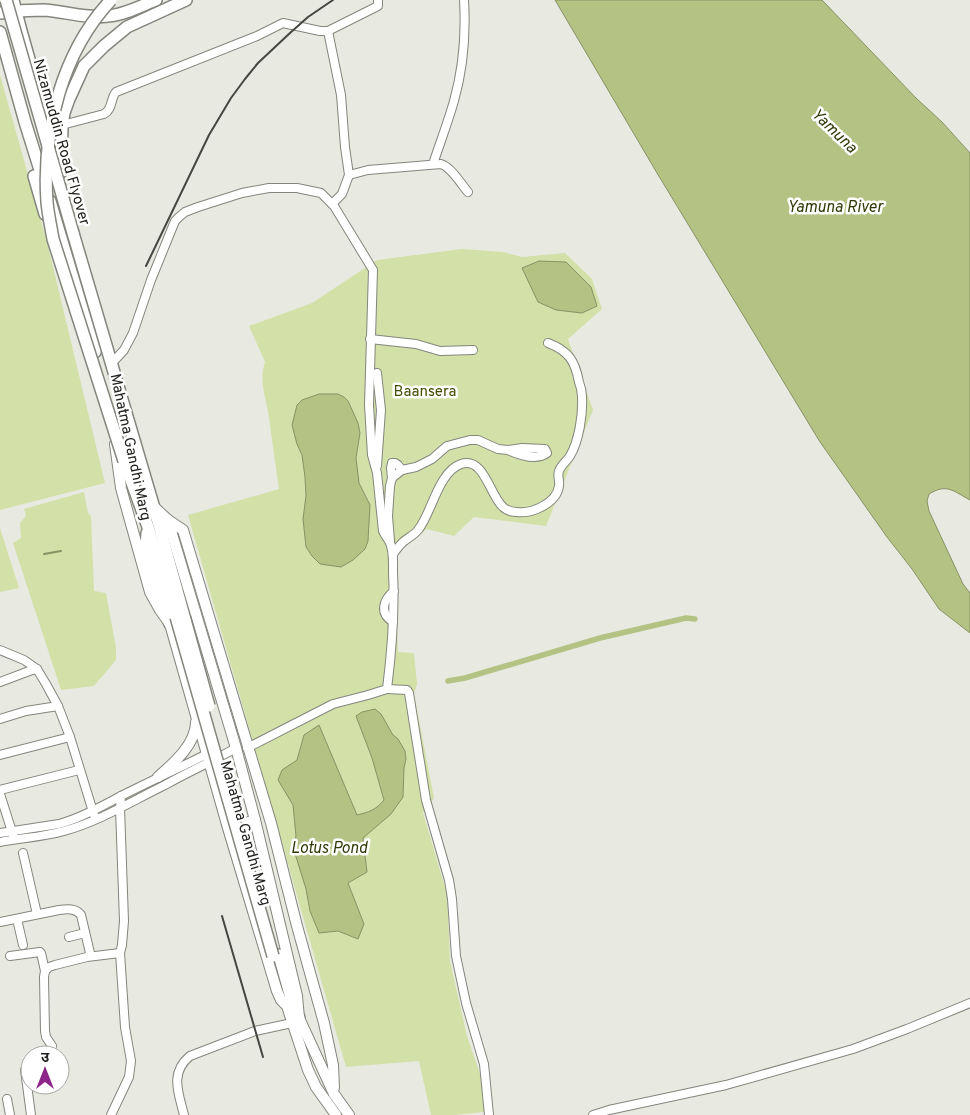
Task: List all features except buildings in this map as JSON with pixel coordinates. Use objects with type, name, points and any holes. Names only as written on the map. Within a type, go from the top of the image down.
[{"type":"highway","name":"Nizamuddin Road Flyover","points":[[6,0],[90,292]]},
{"type":"highway","points":[[53,240],[47,203],[46,171],[49,140],[55,110],[72,59],[84,35],[112,0]]},
{"type":"highway","points":[[0,13],[19,7],[107,17],[156,0]]},
{"type":"highway","points":[[61,172],[62,125],[67,106],[84,66],[127,27],[186,0]]},
{"type":"highway","points":[[19,7],[79,235],[90,292]]},
{"type":"highway","name":"Mahatma Gandhi Marg","points":[[0,32],[25,122],[95,352]]},
{"type":"highway","points":[[0,58],[53,240],[124,462],[168,576]]},
{"type":"highway","name":"Mahatma Gandhi Marg","points":[[90,292],[153,506]]},
{"type":"highway","points":[[153,506],[168,576],[276,956],[287,1006]]},
{"type":"highway","points":[[148,524],[146,548],[170,624]]},
{"type":"highway","points":[[276,956],[291,998],[295,1020]]},
{"type":"main road","name":"Mahatma Gandhi Marg","points":[[95,352],[106,392],[121,488],[150,592],[170,624],[277,991],[295,1020],[334,1094],[349,1115]]},
{"type":"main road","name":"Mahatma Gandhi Marg","points":[[153,506],[168,520],[236,748],[297,996],[295,1020],[308,1070],[316,1087],[336,1115]]},
{"type":"main road","points":[[168,520],[183,530],[271,823],[324,1023],[333,1065],[334,1094]]},
{"type":"main road","points":[[189,689],[217,681]]},
{"type":"main road","points":[[158,777],[174,763],[187,746],[194,734],[196,715]]},
{"type":"main road","points":[[228,828],[255,820]]},
{"type":"street","points":[[62,125],[104,114],[110,110],[116,92],[257,36],[283,23],[320,32],[328,31],[378,6],[378,0]]},
{"type":"street","points":[[433,164],[454,101],[457,86],[463,50],[464,0]]},
{"type":"street","points":[[328,31],[340,88],[344,147],[349,175],[342,194],[332,204]]},
{"type":"street","points":[[349,175],[368,170],[433,164],[444,165],[468,192]]},
{"type":"street","points":[[112,364],[124,350],[133,333],[151,280],[175,221],[185,212],[242,194],[269,188],[297,188],[321,193],[332,204],[373,270],[369,405],[372,455],[377,473]]},
{"type":"street","points":[[370,339],[416,344],[440,351],[473,350]]},
{"type":"street","points":[[393,554],[419,528],[440,486],[453,468],[461,464],[470,464],[479,469],[499,503],[511,511],[518,513],[530,511],[545,505],[558,492],[558,472],[573,451],[580,424],[582,394],[573,360],[557,346],[548,343]]},
{"type":"street","points":[[377,373],[381,410],[377,473],[383,531],[386,538],[390,541]]},
{"type":"street","points":[[388,688],[394,591],[393,554],[388,516],[392,463],[395,462],[402,470],[416,467],[432,459],[447,446],[470,440],[478,440],[498,449],[508,450]]},
{"type":"street","points":[[0,650],[24,660],[37,670],[58,706],[70,737],[95,819]]},
{"type":"street","points":[[0,682],[32,670],[37,670]]},
{"type":"street","points":[[247,748],[333,704],[388,688],[403,689],[409,693],[426,800],[449,880],[456,956],[466,1003],[484,1064],[488,1115]]},
{"type":"street","points":[[0,719],[26,711],[58,706]]},
{"type":"street","points":[[0,755],[70,737]]},
{"type":"street","points":[[0,833],[68,822],[158,777],[236,748]]},
{"type":"street","points":[[0,842],[62,831],[95,819],[166,784],[208,759]]},
{"type":"street","points":[[0,790],[79,770]]},
{"type":"street","points":[[0,794],[10,831],[15,839]]},
{"type":"street","points":[[111,1115],[129,1077],[130,1061],[125,1027],[120,953],[124,921],[121,796]]},
{"type":"street","points":[[23,853],[37,914]]},
{"type":"street","points":[[0,922],[69,909],[79,912],[90,953]]},
{"type":"street","points":[[17,919],[24,945]]},
{"type":"street","points":[[69,937],[85,934]]},
{"type":"street","points":[[10,956],[41,952],[45,971],[45,1031],[46,1037],[51,1045]]},
{"type":"street","points":[[45,971],[55,965],[87,957],[120,953]]},
{"type":"street","points":[[593,1115],[726,1085],[853,1049],[907,1030],[970,1002]]},
{"type":"street","points":[[184,1115],[177,1091],[177,1082],[179,1070],[185,1060],[190,1056],[255,1032],[295,1020]]},
{"type":"street","points":[[28,1095],[31,1115]]},
{"type":"street","points":[[7,1099],[10,1115]]},
{"type":"green space","points":[[0,75],[47,242],[105,483],[0,510]]},
{"type":"green space","name":"Baansera","points":[[462,249],[503,252],[522,257],[565,253],[592,279],[602,309],[568,339],[593,410],[546,526],[474,517],[454,536],[427,529],[395,555],[398,652],[414,653],[417,684],[414,694],[434,798],[423,813],[447,894],[450,961],[467,1036],[483,1083],[484,1112],[431,1115],[419,1061],[346,1067],[188,515],[279,489],[263,387],[265,362],[249,326],[312,303],[377,260]]},
{"type":"green space","points":[[84,492],[88,513],[91,516],[94,591],[106,593],[116,648],[116,660],[94,686],[61,690],[13,543],[21,538],[20,523],[26,516],[24,509]]},
{"type":"green space","points":[[0,528],[19,588],[0,592]]},
{"type":"water","name":"Yamuna River","points":[[555,0],[822,0],[970,153],[970,500],[950,489],[941,489],[929,494],[927,501],[929,511],[963,584],[970,593],[970,633],[939,609],[820,442]]},
{"type":"water","points":[[539,261],[566,262],[591,287],[597,306],[582,313],[556,310],[538,302],[522,268]]},
{"type":"water","points":[[319,394],[338,394],[348,401],[358,423],[360,433],[356,458],[359,483],[370,505],[368,541],[365,549],[353,560],[341,567],[320,564],[306,547],[303,519],[306,496],[305,477],[302,455],[292,425],[297,405],[302,400]]},
{"type":"water","name":"Lotus Pond","points":[[375,709],[381,714],[405,751],[403,797],[391,814],[363,838],[367,872],[348,883],[364,924],[358,939],[338,931],[319,933],[310,911],[306,889],[293,847],[296,836],[293,805],[278,780],[282,770],[297,760],[304,735],[319,725],[357,815],[369,812],[375,808],[384,800],[372,758],[356,716],[362,712]]},
{"type":"waterway","points":[[44,554],[61,551]]},
{"type":"waterway","points":[[448,681],[465,678],[600,638],[686,618],[695,619]]},
{"type":"railway","points":[[146,266],[209,135],[231,98],[258,63],[308,17],[333,0]]},
{"type":"railway","points":[[222,916],[263,1057]]},
{"type":"water label","name":"Yamuna","points":[[835,130]]}]
